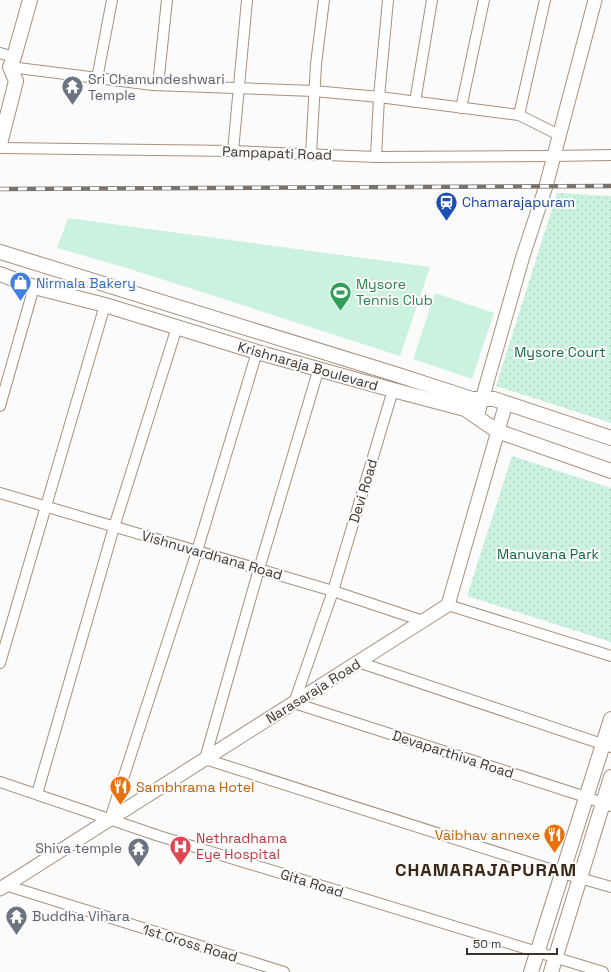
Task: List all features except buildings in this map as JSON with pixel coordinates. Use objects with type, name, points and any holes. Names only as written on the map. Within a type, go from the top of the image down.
[{"type":"main road","points":[[0,144],[16,81],[8,67],[30,0]]},
{"type":"main road","name":"Krishnaraja Boulevard","points":[[0,252],[383,370],[472,399],[494,399],[611,438]]},
{"type":"main road","name":"Krishnaraja Boulevard","points":[[0,274],[34,287],[105,306],[257,352],[465,409],[497,431],[611,471]]},
{"type":"main road","points":[[531,972],[586,797],[607,746],[611,719]]},
{"type":"main road","points":[[551,972],[579,877],[607,805],[611,776]]},
{"type":"street","points":[[97,79],[112,0]]},
{"type":"street","points":[[158,85],[167,0]]},
{"type":"street","points":[[233,151],[247,0]]},
{"type":"street","points":[[311,154],[316,64],[324,0]]},
{"type":"street","points":[[376,157],[379,97],[388,0]]},
{"type":"street","points":[[415,102],[432,0]]},
{"type":"street","points":[[462,108],[484,0]]},
{"type":"street","points":[[519,115],[545,0]]},
{"type":"street","points":[[477,417],[522,256],[546,186],[595,0]]},
{"type":"street","points":[[0,53],[8,67],[97,79],[158,85],[314,91],[379,97],[519,115],[559,135]]},
{"type":"street","name":"Pampapati Road","points":[[0,148],[233,151],[376,157],[611,155]]},
{"type":"street","points":[[0,406],[34,287]]},
{"type":"street","points":[[0,663],[105,306]]},
{"type":"street","points":[[37,794],[114,527],[177,327]]},
{"type":"street","points":[[110,819],[197,551],[257,352]]},
{"type":"street","points":[[319,368],[259,569],[205,759],[562,873],[611,887]]},
{"type":"street","name":"Devi Road","points":[[294,703],[333,591],[393,390]]},
{"type":"street","points":[[506,403],[448,605],[611,656]]},
{"type":"street","name":"Vishnuvardhana Road","points":[[0,493],[333,591],[423,621]]},
{"type":"street","name":"Narasaraja Road","points":[[3,887],[448,605]]},
{"type":"street","points":[[358,662],[607,746]]},
{"type":"street","name":"Devaparthiva Road","points":[[294,703],[607,805]]},
{"type":"street","name":"Gita Road","points":[[0,782],[166,838],[603,972]]},
{"type":"street","name":"1st Cross Road","points":[[3,887],[284,972]]},
{"type":"green space","name":"Mysore Court","points":[[557,193],[611,196],[611,423],[496,386]]},
{"type":"green space","name":"Mysore Tennis Club","points":[[68,218],[430,267],[400,356],[130,269],[57,248]]},
{"type":"green space","name":"Mysore Tennis Club","points":[[435,293],[494,313],[472,379],[413,359]]},
{"type":"green space","name":"Manuvana Park","points":[[512,456],[611,488],[611,642],[467,596]]},
{"type":"railway","points":[[0,189],[611,186]]},
{"type":"place","name":"Sri Chamundeshwari Temple","points":[[72,106]]},
{"type":"place","name":"Chamarajapuram","points":[[447,222]]},
{"type":"place","name":"Nirmala Bakery","points":[[21,302]]},
{"type":"place","name":"Mysore Tennis Club","points":[[340,312]]},
{"type":"place","name":"Sambhrama Hotel","points":[[120,806]]},
{"type":"place","name":"Vaibhav annexe","points":[[555,854]]},
{"type":"place","name":"Nethradhama Eye Hospital","points":[[180,866]]},
{"type":"place","name":"Shiva temple","points":[[138,868]]},
{"type":"place","name":"Buddha Vihara","points":[[17,936]]},
{"type":"district","name":"CHAMARAJAPURAM","points":[[486,869]]}]
